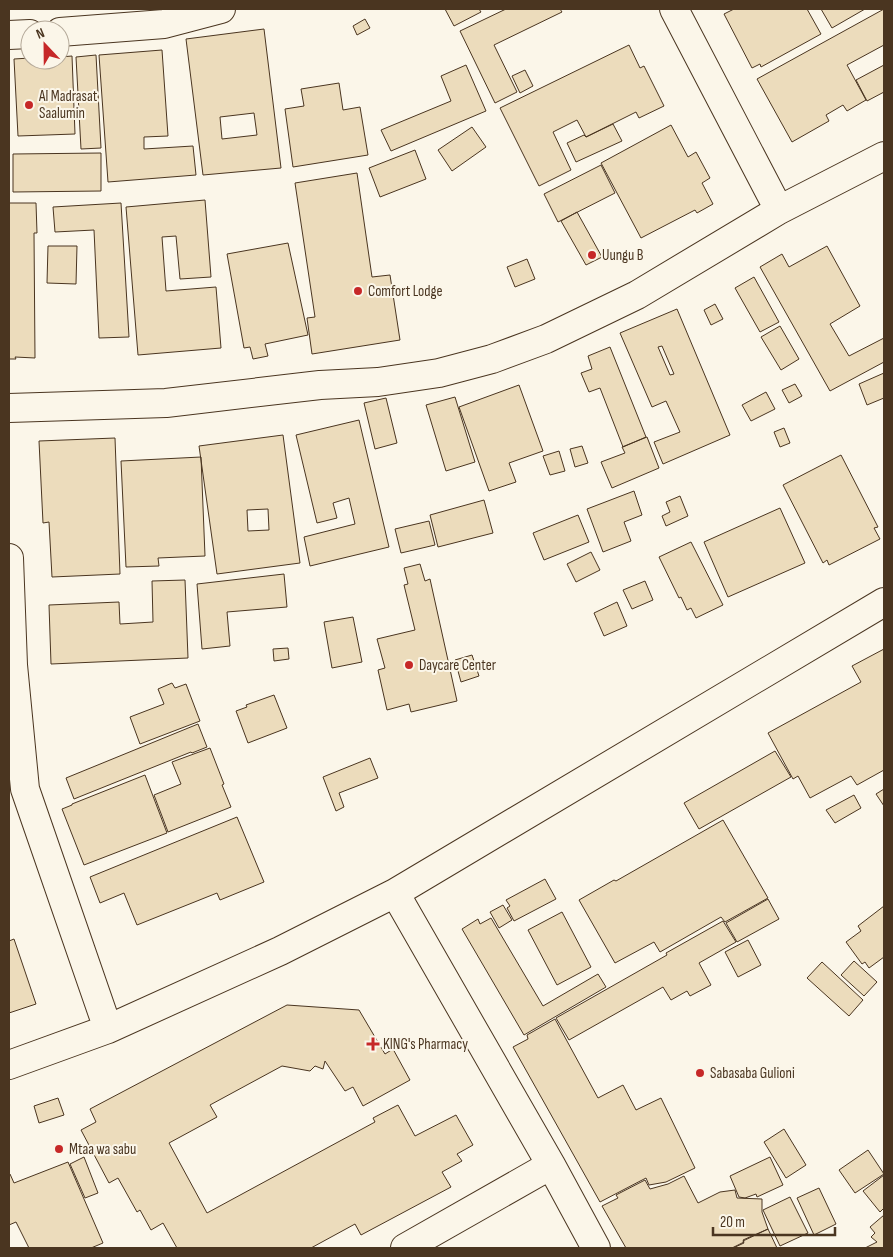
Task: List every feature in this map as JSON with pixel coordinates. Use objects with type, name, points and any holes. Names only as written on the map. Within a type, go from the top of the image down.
[{"type":"street","points":[[70,31],[164,24],[221,9]]},
{"type":"street","points":[[674,9],[779,210]]},
{"type":"street","points":[[9,408],[166,402],[378,382],[439,373],[492,359],[546,339],[637,295],[779,210],[884,156]]},
{"type":"street","points":[[9,558],[14,664],[25,790],[108,1029]]},
{"type":"street","points":[[9,1066],[108,1029],[280,951],[395,893],[884,602]]},
{"type":"street","points":[[395,893],[551,1164],[596,1248]]},
{"type":"street","points":[[405,1248],[551,1164]]},
{"type":"building","points":[[445,9],[479,9],[481,12],[454,26]]},
{"type":"building","points":[[506,9],[560,9],[562,12],[494,45],[517,92],[495,103],[460,31]]},
{"type":"building","points":[[734,9],[807,9],[821,34],[761,67],[760,64],[752,68],[724,14]]},
{"type":"building","points":[[821,9],[865,9],[832,28]]},
{"type":"building","points":[[884,9],[884,45],[847,65],[866,100],[847,111],[843,105],[826,115],[829,121],[792,142],[757,79]]},
{"type":"building","points":[[365,19],[370,28],[357,35],[353,26]]},
{"type":"building","points":[[264,29],[281,168],[203,175],[186,39]],"holes":[[[254,113],[257,135],[222,139],[220,117]]]},
{"type":"building","points":[[629,45],[640,68],[644,66],[664,106],[639,118],[636,112],[586,137],[577,120],[553,132],[571,170],[539,186],[500,108]]},
{"type":"building","points":[[162,50],[168,136],[144,137],[144,149],[193,146],[196,175],[108,182],[99,55]]},
{"type":"building","points":[[96,55],[101,148],[81,149],[76,57]]},
{"type":"building","points":[[70,56],[72,56],[75,134],[18,136],[14,59],[20,59],[20,70],[70,70]]},
{"type":"building","points":[[466,65],[486,111],[391,151],[381,130],[451,101],[441,76]]},
{"type":"building","points":[[884,65],[884,92],[867,101],[856,80]]},
{"type":"building","points":[[525,70],[533,86],[520,93],[512,76]]},
{"type":"building","points":[[339,83],[343,110],[360,107],[368,155],[293,167],[285,109],[304,106],[301,89]]},
{"type":"building","points":[[613,124],[622,141],[576,162],[567,143],[584,135],[586,137]]},
{"type":"building","points":[[671,125],[688,157],[696,152],[710,178],[702,183],[713,204],[697,213],[695,210],[641,238],[601,163]]},
{"type":"building","points":[[472,127],[486,147],[452,171],[438,150]]},
{"type":"building","points":[[415,150],[426,179],[380,197],[369,168]]},
{"type":"building","points":[[101,153],[101,191],[13,192],[13,154]]},
{"type":"building","points":[[601,165],[615,193],[558,222],[544,194]]},
{"type":"building","points":[[357,173],[372,277],[390,275],[400,340],[312,354],[307,318],[315,317],[295,183]]},
{"type":"building","points":[[205,200],[211,277],[180,279],[176,236],[162,237],[166,291],[216,287],[221,348],[138,355],[126,207]]},
{"type":"building","points":[[9,203],[36,203],[37,233],[34,233],[35,358],[15,357],[16,359],[9,359]]},
{"type":"building","points":[[121,203],[129,337],[99,338],[94,230],[55,232],[53,207]]},
{"type":"building","points":[[577,212],[602,257],[586,265],[561,221]]},
{"type":"building","points":[[288,243],[308,335],[265,344],[268,356],[253,359],[250,347],[244,348],[227,254]]},
{"type":"building","points":[[48,246],[77,246],[76,284],[47,283]]},
{"type":"building","points":[[827,246],[860,306],[830,324],[849,356],[884,338],[884,362],[830,391],[760,267],[782,254],[789,267]]},
{"type":"building","points":[[527,259],[535,279],[515,287],[507,267]]},
{"type":"building","points":[[754,277],[779,322],[760,332],[735,288]]},
{"type":"building","points":[[715,304],[723,319],[711,325],[704,310]]},
{"type":"building","points":[[677,309],[730,435],[663,464],[654,442],[680,432],[666,401],[652,407],[620,333]],"holes":[[[662,346],[674,374],[670,375],[658,347]]]},
{"type":"building","points":[[780,326],[799,359],[781,370],[761,337]]},
{"type":"building","points":[[610,347],[646,437],[623,447],[600,388],[589,392],[581,373],[592,369],[588,356]]},
{"type":"building","points":[[884,373],[884,398],[867,405],[859,384]]},
{"type":"building","points":[[795,384],[802,396],[789,403],[782,390]]},
{"type":"building","points":[[519,385],[543,451],[509,463],[516,482],[489,491],[459,407]]},
{"type":"building","points":[[766,392],[775,409],[751,421],[742,405]]},
{"type":"building","points":[[455,397],[475,462],[446,471],[426,405]]},
{"type":"building","points":[[386,398],[397,443],[375,449],[364,403]]},
{"type":"building","points":[[359,420],[389,547],[310,566],[304,537],[355,524],[349,498],[333,503],[337,518],[317,523],[296,435]]},
{"type":"building","points":[[784,428],[790,443],[780,447],[774,432]]},
{"type":"building","points":[[283,435],[300,563],[217,574],[199,446]],"holes":[[[268,509],[269,530],[248,531],[247,510]]]},
{"type":"building","points":[[647,437],[659,468],[612,488],[601,462],[625,453],[622,447]]},
{"type":"building","points":[[115,438],[120,574],[52,577],[49,522],[43,523],[39,441]]},
{"type":"building","points":[[582,446],[588,463],[575,467],[570,449]]},
{"type":"building","points":[[559,451],[565,471],[550,475],[543,456]]},
{"type":"building","points":[[841,455],[878,527],[874,528],[880,539],[829,565],[827,560],[823,563],[783,485]]},
{"type":"building","points":[[201,457],[205,556],[158,558],[159,566],[126,567],[121,461]]},
{"type":"building","points":[[634,491],[642,515],[624,522],[631,541],[603,552],[587,509]]},
{"type":"building","points":[[680,496],[688,516],[666,526],[662,516],[670,512],[666,502]]},
{"type":"building","points":[[484,500],[493,533],[438,547],[430,515]]},
{"type":"building","points":[[780,508],[805,563],[728,597],[704,542]]},
{"type":"building","points":[[578,515],[589,542],[544,560],[533,533]]},
{"type":"building","points":[[429,521],[435,545],[401,553],[395,529]]},
{"type":"building","points":[[691,542],[723,605],[696,618],[691,608],[687,610],[681,597],[679,598],[659,557]]},
{"type":"building","points":[[591,552],[600,570],[576,582],[567,564]]},
{"type":"building","points":[[420,564],[425,581],[430,579],[457,701],[411,712],[409,704],[387,710],[378,670],[385,668],[377,639],[415,630],[404,585],[408,584],[404,568]]},
{"type":"building","points":[[284,574],[287,607],[227,612],[230,646],[202,649],[197,584]]},
{"type":"building","points":[[185,580],[188,658],[51,664],[49,605],[119,602],[120,624],[153,622],[152,581]]},
{"type":"building","points":[[645,581],[653,600],[632,609],[623,590]]},
{"type":"building","points":[[617,602],[627,626],[604,636],[594,613]]},
{"type":"building","points":[[353,617],[362,662],[332,668],[324,622]]},
{"type":"building","points":[[288,648],[289,659],[274,661],[273,649]]},
{"type":"building","points":[[884,649],[884,770],[857,785],[851,776],[810,798],[798,776],[793,779],[768,733],[861,682],[852,666]]},
{"type":"building","points":[[472,655],[479,676],[461,682],[455,660]]},
{"type":"building","points":[[172,683],[175,688],[186,684],[200,721],[140,744],[130,717],[164,704],[158,689]]},
{"type":"building","points":[[274,695],[287,728],[248,743],[236,711],[247,707],[246,705]]},
{"type":"building","points":[[198,724],[207,747],[74,799],[66,778]]},
{"type":"building","points":[[210,748],[231,807],[168,832],[154,795],[181,784],[172,762]]},
{"type":"building","points":[[775,751],[791,777],[699,829],[684,803]]},
{"type":"building","points":[[370,758],[378,778],[339,793],[344,807],[336,811],[323,777]]},
{"type":"building","points":[[145,775],[167,833],[84,865],[62,809]]},
{"type":"building","points":[[884,789],[884,806],[876,794]]},
{"type":"building","points":[[854,795],[861,808],[835,823],[826,810]]},
{"type":"building","points":[[237,817],[264,882],[220,900],[217,893],[137,925],[124,893],[100,903],[90,877]]},
{"type":"building","points":[[723,820],[768,898],[725,922],[721,917],[660,952],[654,942],[615,963],[579,900]]},
{"type":"building","points":[[545,879],[556,899],[514,921],[507,908],[510,906],[506,900]]},
{"type":"building","points":[[768,899],[779,919],[737,942],[726,923]]},
{"type":"building","points":[[503,905],[512,920],[499,928],[490,912]]},
{"type":"building","points":[[884,906],[884,957],[869,968],[865,962],[862,964],[846,942],[861,931],[858,926]]},
{"type":"building","points":[[562,912],[591,967],[557,985],[528,930]]},
{"type":"building","points":[[491,918],[543,1006],[598,974],[606,987],[524,1035],[462,929],[478,919],[480,924]]},
{"type":"building","points":[[723,921],[736,942],[699,963],[711,985],[690,996],[687,991],[671,1000],[663,987],[569,1040],[556,1018]]},
{"type":"building","points":[[14,939],[36,1004],[9,1013],[9,941]]},
{"type":"building","points":[[748,940],[761,965],[738,977],[725,952]]},
{"type":"building","points":[[854,961],[877,982],[864,996],[841,975]]},
{"type":"building","points":[[822,962],[863,1000],[849,1016],[807,978]]},
{"type":"building","points":[[287,1005],[359,1010],[385,1054],[393,1049],[410,1080],[363,1106],[353,1087],[345,1091],[325,1061],[323,1069],[315,1066],[310,1071],[282,1066],[210,1105],[217,1117],[169,1143],[207,1213],[375,1122],[373,1118],[398,1105],[415,1136],[456,1115],[473,1145],[457,1154],[462,1161],[442,1172],[451,1187],[361,1235],[355,1224],[311,1248],[177,1248],[163,1223],[151,1230],[140,1210],[137,1212],[118,1178],[109,1183],[81,1130],[96,1122],[90,1109]]},
{"type":"building","points":[[555,1019],[598,1098],[623,1085],[636,1110],[661,1098],[695,1168],[666,1182],[649,1185],[646,1178],[600,1202],[513,1047],[528,1039],[527,1035]]},
{"type":"building","points":[[58,1098],[64,1115],[39,1123],[34,1106]]},
{"type":"building","points":[[784,1129],[806,1165],[786,1178],[764,1142]]},
{"type":"building","points":[[868,1150],[884,1174],[855,1193],[839,1170]]},
{"type":"building","points":[[84,1157],[98,1193],[85,1198],[70,1164]]},
{"type":"building","points":[[770,1157],[783,1185],[757,1197],[756,1194],[745,1198],[739,1197],[730,1176]]},
{"type":"building","points":[[68,1162],[103,1243],[91,1248],[29,1248],[16,1222],[9,1225],[9,1175],[14,1183]]},
{"type":"building","points":[[884,1175],[884,1208],[880,1212],[863,1191]]},
{"type":"building","points":[[684,1176],[698,1203],[720,1192],[735,1190],[737,1198],[762,1199],[762,1212],[768,1229],[743,1240],[744,1242],[732,1248],[626,1248],[602,1206],[618,1198],[616,1195],[645,1180],[650,1189],[668,1184]]},
{"type":"building","points":[[819,1188],[836,1224],[814,1235],[797,1198]]},
{"type":"building","points":[[790,1197],[808,1233],[780,1246],[763,1210]]},
{"type":"building","points":[[884,1215],[884,1248],[865,1248],[877,1242],[871,1237],[875,1233],[870,1227]]},
{"type":"building","points":[[768,1229],[777,1248],[733,1248],[744,1243],[743,1241]]},
{"type":"place","name":"Al Madrasat Saalumin","points":[[29,105]]},
{"type":"place","name":"Uungu B","points":[[592,255]]},
{"type":"place","name":"Comfort Lodge","points":[[358,291]]},
{"type":"place","name":"Daycare Center","points":[[409,665]]},
{"type":"place","name":"KING's Pharmacy","points":[[373,1044]]},
{"type":"place","name":"Sabasaba Gulioni","points":[[700,1073]]},
{"type":"place","name":"Mtaa wa sabu","points":[[59,1149]]}]
